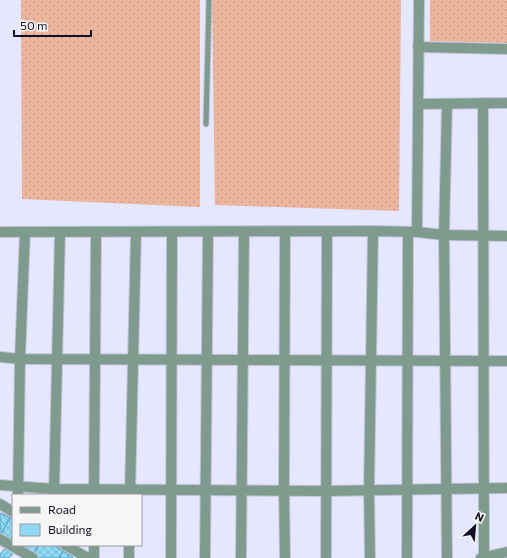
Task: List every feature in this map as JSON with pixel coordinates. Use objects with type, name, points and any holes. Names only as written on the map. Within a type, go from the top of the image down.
[{"type":"street","points":[[407,558],[407,360],[418,104],[418,0]]},
{"type":"street","points":[[418,47],[507,49]]},
{"type":"street","points":[[483,103],[484,488],[482,558],[507,552]]},
{"type":"street","points":[[418,104],[507,103]]},
{"type":"street","points":[[447,104],[444,235],[447,558]]},
{"type":"street","points":[[0,232],[373,231],[413,232],[444,235],[507,236]]},
{"type":"street","points":[[370,558],[369,490],[373,231]]},
{"type":"street","points":[[18,491],[20,359],[25,232]]},
{"type":"street","points":[[54,492],[60,232]]},
{"type":"street","points":[[94,492],[96,232]]},
{"type":"street","points":[[130,492],[136,232]]},
{"type":"street","points":[[171,558],[172,232]]},
{"type":"street","points":[[205,558],[208,232]]},
{"type":"street","points":[[241,558],[244,232]]},
{"type":"street","points":[[285,558],[284,490],[286,232]]},
{"type":"street","points":[[326,558],[327,232]]},
{"type":"street","points":[[0,357],[20,359],[132,360],[507,361]]},
{"type":"street","points":[[0,485],[18,491],[54,492],[130,492],[171,489],[326,491],[507,488]]},
{"type":"street","points":[[0,504],[12,511]]},
{"type":"street","points":[[0,538],[12,545]]},
{"type":"street","points":[[13,546],[33,558]]},
{"type":"street","points":[[67,546],[88,558]]},
{"type":"street","points":[[94,546],[94,558]]},
{"type":"street","points":[[129,546],[129,558]]},
{"type":"lane","points":[[206,124],[210,0]]},
{"type":"shaded area","points":[[21,0],[200,0],[200,207],[22,199]]},
{"type":"shaded area","points":[[212,0],[401,0],[399,211],[215,205]]},
{"type":"shaded area","points":[[430,0],[507,0],[507,43],[430,41]]},
{"type":"building","points":[[1,513],[10,518],[0,536],[0,515]]},
{"type":"building","points":[[10,518],[12,519],[12,537],[10,542],[0,536]]},
{"type":"building","points":[[26,546],[38,546],[33,556],[24,550]]},
{"type":"building","points":[[38,546],[55,546],[63,551],[59,558],[37,558],[33,556]]},
{"type":"building","points":[[7,547],[14,551],[9,558],[0,558],[0,554]]},
{"type":"building","points":[[63,551],[73,557],[59,558]]}]
